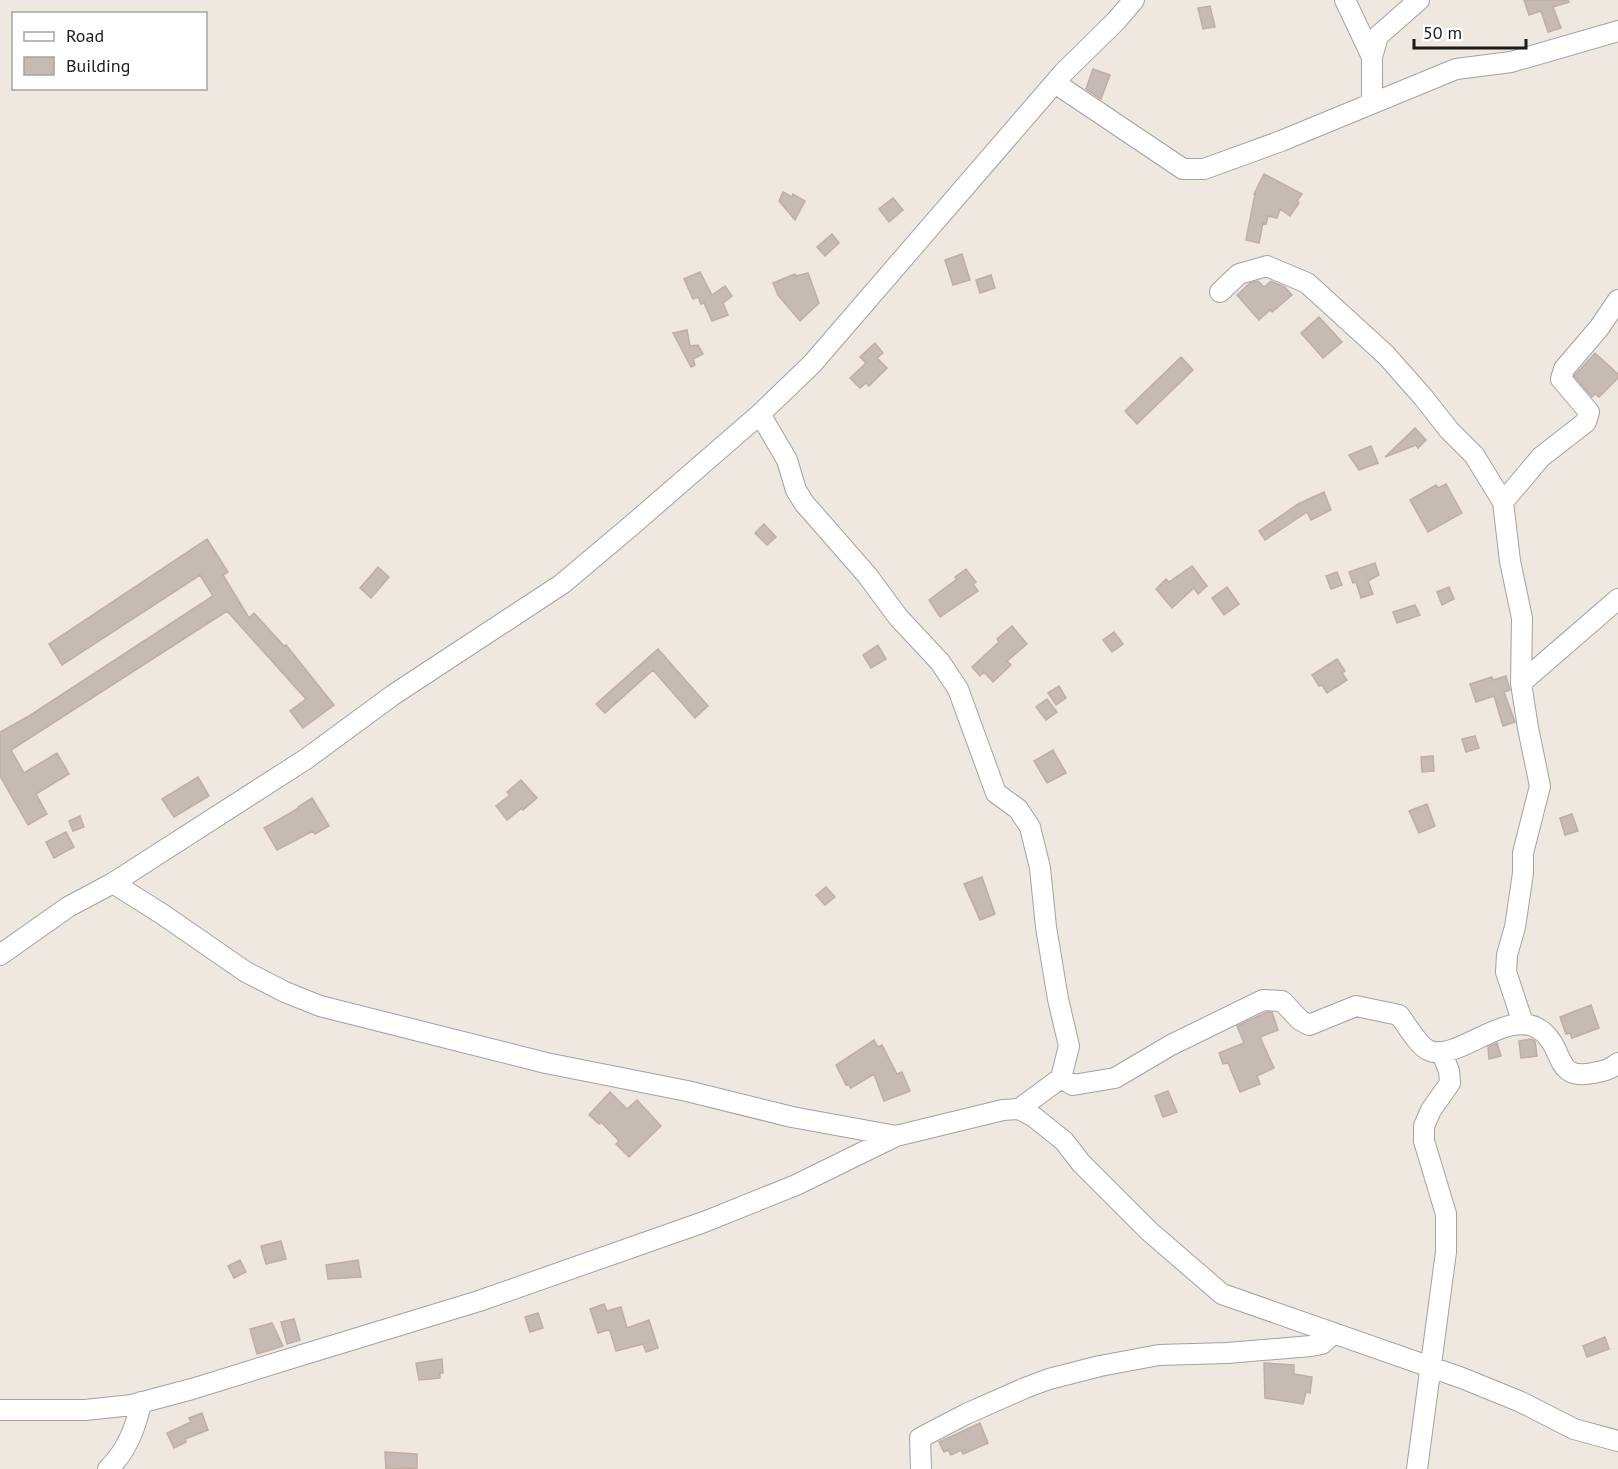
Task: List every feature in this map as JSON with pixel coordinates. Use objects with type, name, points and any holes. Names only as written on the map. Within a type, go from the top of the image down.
[{"type":"street","points":[[0,955],[68,907],[113,884],[306,759],[393,695],[562,584],[760,414],[812,364],[1055,83],[1134,0]]},
{"type":"street","points":[[1345,0],[1372,57]]},
{"type":"street","points":[[1372,103],[1372,57],[1378,36],[1419,0]]},
{"type":"street","points":[[1055,83],[1183,169],[1204,169],[1281,141],[1456,69],[1511,62],[1618,31]]},
{"type":"street","points":[[1220,292],[1239,274],[1267,266],[1307,283],[1386,355],[1474,456],[1503,502],[1510,561],[1522,618],[1521,683],[1540,786],[1523,853],[1523,873],[1515,927],[1506,955],[1506,972],[1523,1023]]},
{"type":"street","points":[[1503,502],[1541,457],[1586,422],[1589,412],[1561,379],[1564,369],[1599,328],[1618,300]]},
{"type":"street","points":[[760,414],[787,460],[796,490],[804,502],[867,575],[904,624],[940,662],[958,689],[996,793],[1018,809],[1030,827],[1040,868],[1046,927],[1058,999],[1070,1046],[1061,1078],[1019,1109]]},
{"type":"street","points":[[1521,683],[1618,599]]},
{"type":"street","points":[[113,884],[171,920],[246,972],[285,992],[320,1006],[546,1063],[687,1090],[792,1118],[896,1136]]},
{"type":"street","points":[[1061,1078],[1073,1085],[1115,1078],[1171,1045],[1263,1000],[1282,1001],[1300,1020],[1309,1025],[1356,1006],[1399,1014],[1427,1050],[1442,1053],[1490,1033],[1523,1023],[1542,1030],[1554,1043],[1561,1063],[1568,1072],[1582,1075],[1610,1070],[1618,1064]]},
{"type":"street","points":[[1417,1469],[1446,1252],[1446,1214],[1424,1141],[1424,1126],[1431,1110],[1450,1083],[1449,1071],[1442,1053]]},
{"type":"street","points":[[0,1410],[85,1410],[141,1402],[192,1389],[480,1301],[704,1222],[796,1185],[896,1136],[1003,1110],[1019,1109],[1034,1117],[1064,1142],[1081,1163],[1149,1231],[1222,1294],[1462,1378],[1521,1402],[1574,1429],[1618,1441]]},
{"type":"street","points":[[921,1469],[920,1438],[966,1414],[1049,1379],[1142,1357],[1311,1346],[1322,1344],[1334,1333]]},
{"type":"street","points":[[108,1469],[125,1448],[136,1424],[141,1402]]},
{"type":"building","points":[[1524,0],[1568,0],[1569,2],[1553,7],[1561,28],[1548,32],[1541,11],[1529,15]]},
{"type":"building","points":[[1210,6],[1215,27],[1203,29],[1198,8]]},
{"type":"building","points":[[1093,69],[1110,75],[1101,99],[1086,89]]},
{"type":"building","points":[[1264,174],[1302,194],[1290,216],[1280,209],[1277,218],[1268,216],[1266,224],[1263,223],[1259,243],[1246,240],[1254,194]]},
{"type":"building","points":[[783,192],[792,197],[793,194],[805,201],[795,220],[779,201]]},
{"type":"building","points":[[893,198],[903,210],[889,222],[879,209]]},
{"type":"building","points":[[832,234],[839,243],[825,256],[817,247]]},
{"type":"building","points":[[962,254],[970,280],[953,285],[945,260]]},
{"type":"building","points":[[700,272],[712,295],[725,286],[732,296],[723,303],[728,315],[712,321],[704,303],[701,304],[698,297],[693,299],[684,279]]},
{"type":"building","points":[[808,273],[819,303],[800,321],[778,295],[773,283],[795,274],[796,276]]},
{"type":"building","points":[[991,275],[995,288],[980,293],[976,280]]},
{"type":"building","points":[[1258,281],[1264,287],[1271,281],[1285,287],[1292,295],[1259,320],[1237,295],[1250,283]]},
{"type":"building","points":[[1319,317],[1342,342],[1323,358],[1301,333]]},
{"type":"building","points":[[687,330],[690,346],[698,345],[703,354],[693,359],[695,365],[691,367],[673,333]]},
{"type":"building","points":[[875,343],[883,353],[877,358],[887,368],[869,386],[866,383],[860,388],[850,378],[866,363],[860,357]]},
{"type":"building","points":[[1595,353],[1618,374],[1618,378],[1599,397],[1595,394],[1592,397],[1574,376]]},
{"type":"building","points":[[1181,357],[1193,370],[1137,424],[1125,411]]},
{"type":"building","points":[[1415,428],[1426,440],[1418,448],[1416,445],[1385,457]]},
{"type":"building","points":[[1371,446],[1378,463],[1359,470],[1349,455]]},
{"type":"building","points":[[1446,484],[1462,513],[1428,532],[1410,500],[1436,485],[1438,488]]},
{"type":"building","points":[[1324,492],[1331,510],[1311,520],[1307,512],[1265,540],[1259,531],[1298,504]]},
{"type":"building","points":[[764,524],[776,537],[767,545],[755,533]]},
{"type":"building","points":[[207,539],[228,572],[223,575],[249,618],[254,613],[284,646],[286,645],[334,705],[303,728],[290,711],[306,699],[227,611],[11,750],[24,773],[57,753],[69,774],[36,794],[47,814],[28,825],[0,776],[0,732],[29,716],[213,596],[200,575],[62,665],[49,644]]},
{"type":"building","points":[[1375,563],[1379,575],[1368,581],[1373,594],[1361,598],[1356,582],[1353,583],[1349,572]]},
{"type":"building","points":[[1192,566],[1207,586],[1198,594],[1194,588],[1172,608],[1156,589],[1166,579],[1169,582]]},
{"type":"building","points":[[378,567],[389,577],[371,598],[360,588]]},
{"type":"building","points":[[966,569],[976,582],[973,584],[978,591],[940,617],[929,600],[957,579],[955,577]]},
{"type":"building","points":[[1337,572],[1342,585],[1331,589],[1326,576]]},
{"type":"building","points":[[1227,587],[1239,604],[1224,615],[1212,598]]},
{"type":"building","points":[[1449,587],[1454,599],[1442,605],[1437,592]]},
{"type":"building","points":[[1415,605],[1420,615],[1397,623],[1393,612]]},
{"type":"building","points":[[1012,626],[1027,644],[1007,661],[1011,665],[993,682],[984,672],[980,676],[972,667],[999,642],[997,639]]},
{"type":"building","points":[[1114,632],[1123,644],[1112,652],[1103,640]]},
{"type":"building","points":[[878,645],[886,659],[871,668],[863,655]]},
{"type":"building","points":[[658,649],[708,706],[695,718],[653,670],[605,713],[596,704]]},
{"type":"building","points":[[1337,659],[1345,671],[1342,673],[1347,680],[1327,693],[1312,675]]},
{"type":"building","points":[[1506,676],[1510,690],[1504,692],[1515,722],[1503,726],[1494,696],[1476,702],[1470,684],[1492,677],[1493,680]]},
{"type":"building","points":[[1059,686],[1066,698],[1056,705],[1048,693]]},
{"type":"building","points":[[1047,699],[1057,712],[1046,720],[1036,707]]},
{"type":"building","points":[[1475,736],[1479,748],[1466,752],[1462,739]]},
{"type":"building","points":[[1053,750],[1066,773],[1047,783],[1034,761]]},
{"type":"building","points":[[1433,756],[1434,771],[1422,772],[1421,757]]},
{"type":"building","points":[[198,777],[209,796],[174,817],[162,799]]},
{"type":"building","points":[[521,780],[537,798],[507,820],[496,806],[510,795],[507,792]]},
{"type":"building","points":[[312,798],[329,826],[315,834],[313,831],[277,850],[264,828]]},
{"type":"building","points":[[1427,804],[1435,826],[1419,833],[1409,811]]},
{"type":"building","points":[[1572,814],[1578,831],[1565,835],[1560,818]]},
{"type":"building","points":[[80,816],[84,827],[73,831],[69,821]]},
{"type":"building","points":[[66,832],[74,847],[54,858],[46,842]]},
{"type":"building","points":[[982,877],[995,914],[980,920],[964,884]]},
{"type":"building","points":[[826,887],[835,897],[825,905],[816,895]]},
{"type":"building","points":[[1591,1005],[1599,1028],[1572,1038],[1570,1033],[1566,1034],[1560,1017]]},
{"type":"building","points":[[1267,1012],[1272,1012],[1278,1030],[1260,1037],[1274,1068],[1257,1076],[1260,1084],[1240,1092],[1228,1063],[1223,1064],[1219,1053],[1244,1043],[1237,1026]]},
{"type":"building","points":[[1531,1039],[1535,1041],[1537,1056],[1521,1058],[1519,1041]]},
{"type":"building","points":[[874,1040],[878,1047],[882,1045],[897,1074],[902,1072],[910,1091],[884,1101],[874,1074],[851,1088],[848,1084],[846,1085],[836,1065]]},
{"type":"building","points":[[1497,1043],[1501,1056],[1489,1059],[1488,1047]]},
{"type":"building","points":[[1168,1091],[1177,1112],[1163,1117],[1155,1096]]},
{"type":"building","points":[[610,1092],[627,1109],[637,1100],[661,1126],[629,1157],[616,1144],[619,1141],[601,1122],[599,1124],[589,1115]]},
{"type":"building","points":[[281,1241],[286,1259],[266,1264],[261,1246]]},
{"type":"building","points":[[240,1260],[246,1272],[234,1278],[228,1266]]},
{"type":"building","points":[[358,1260],[361,1277],[328,1279],[326,1265]]},
{"type":"building","points":[[604,1304],[607,1311],[621,1307],[627,1328],[649,1320],[658,1348],[646,1352],[643,1344],[616,1351],[610,1331],[598,1333],[590,1309]]},
{"type":"building","points":[[538,1313],[543,1328],[530,1332],[525,1317]]},
{"type":"building","points":[[294,1319],[300,1340],[287,1344],[281,1322]]},
{"type":"building","points":[[272,1323],[283,1346],[257,1354],[250,1329]]},
{"type":"building","points":[[1605,1337],[1609,1349],[1587,1357],[1583,1346]]},
{"type":"building","points":[[442,1359],[443,1373],[440,1373],[440,1378],[419,1380],[416,1363]]},
{"type":"building","points":[[1264,1363],[1294,1365],[1294,1374],[1312,1377],[1310,1393],[1306,1392],[1303,1404],[1265,1398]]},
{"type":"building","points":[[202,1413],[208,1430],[185,1439],[186,1442],[174,1448],[167,1433],[191,1422],[189,1418]]},
{"type":"building","points":[[980,1423],[988,1443],[963,1454],[961,1450],[951,1455],[948,1450],[944,1452],[939,1442]]},
{"type":"building","points":[[385,1452],[417,1454],[417,1468],[386,1469]]}]
